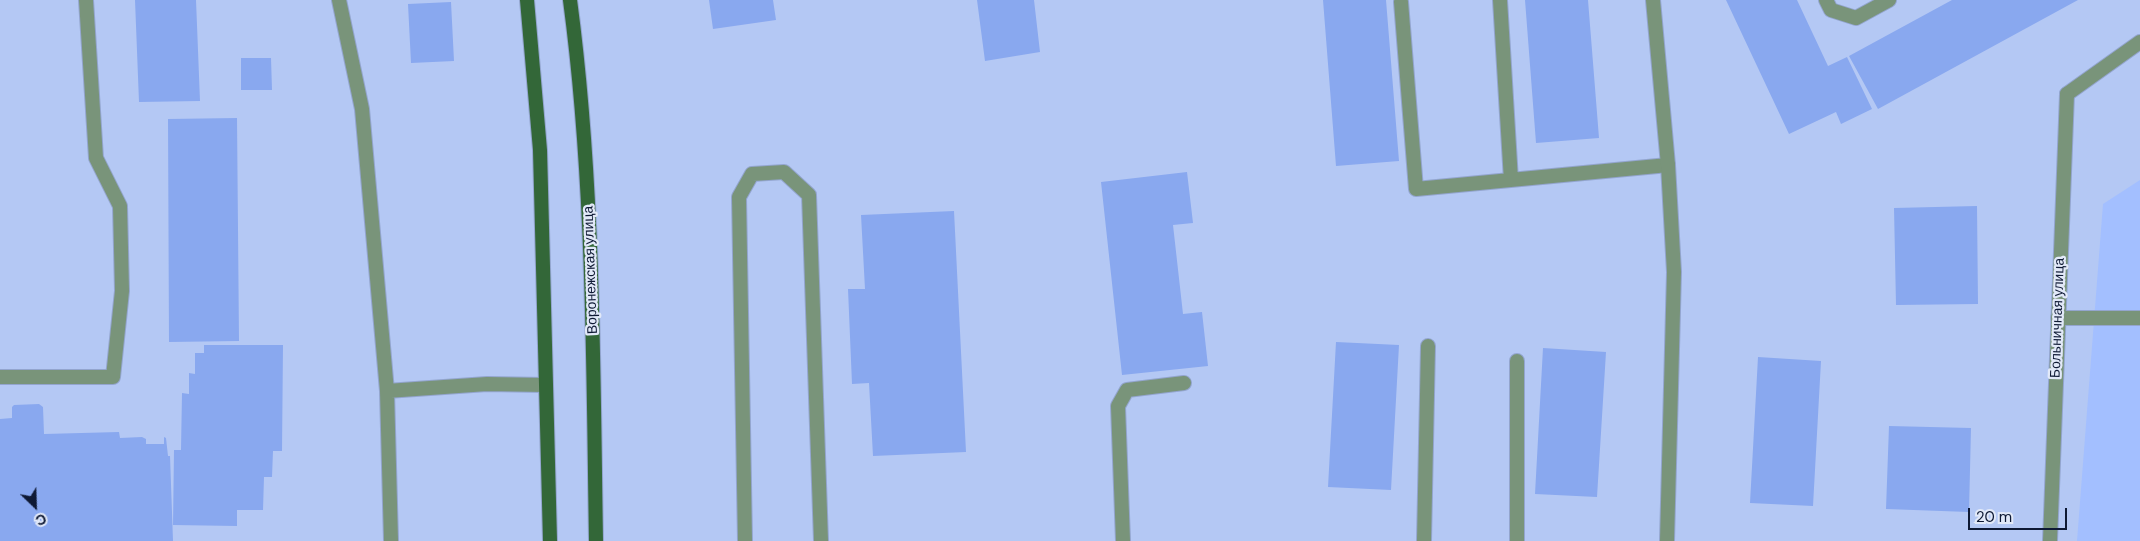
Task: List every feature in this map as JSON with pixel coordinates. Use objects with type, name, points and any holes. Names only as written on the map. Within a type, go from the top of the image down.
[{"type":"main road","points":[[527,0],[540,150],[550,541]]},
{"type":"main road","name":"Воронежская улица","points":[[570,0],[581,98],[589,216],[593,323],[596,541]]},
{"type":"street","points":[[0,377],[113,377],[122,290],[120,206],[96,158],[86,0]]},
{"type":"street","points":[[339,0],[362,109],[387,391],[390,541]]},
{"type":"street","points":[[1500,0],[1512,180]]},
{"type":"street","points":[[1652,0],[1668,165],[1674,272],[1667,541]]},
{"type":"street","points":[[1826,0],[1831,10],[1856,18],[1889,0]]},
{"type":"street","points":[[1401,2],[1416,189],[1668,165]]},
{"type":"street","name":"Больничная улица","points":[[2050,541],[2067,94],[2140,42]]},
{"type":"street","points":[[745,541],[739,197],[752,174],[784,172],[809,195],[821,541]]},
{"type":"street","points":[[2058,318],[2140,318]]},
{"type":"street","points":[[1424,541],[1428,346]]},
{"type":"street","points":[[1517,361],[1517,541]]},
{"type":"street","points":[[1123,541],[1118,406],[1127,390],[1184,383]]},
{"type":"street","points":[[387,391],[487,384],[545,385]]},
{"type":"shaded area","points":[[2140,180],[2140,541],[2077,541],[2103,204]]},
{"type":"building","points":[[135,0],[196,0],[200,101],[139,102]]},
{"type":"building","points":[[709,0],[773,0],[776,20],[713,29]]},
{"type":"building","points":[[977,0],[1034,0],[1040,52],[985,61]]},
{"type":"building","points":[[1323,0],[1386,0],[1399,161],[1336,166]]},
{"type":"building","points":[[1525,0],[1588,0],[1599,138],[1536,143]]},
{"type":"building","points":[[1726,0],[1797,0],[1828,66],[1847,57],[1872,109],[1841,124],[1836,112],[1789,134]]},
{"type":"building","points":[[1952,0],[2078,0],[1878,109],[1849,56]]},
{"type":"building","points":[[451,2],[454,61],[411,63],[408,4]]},
{"type":"building","points":[[241,58],[271,58],[272,90],[241,90]]},
{"type":"building","points":[[237,118],[239,341],[169,342],[168,119]]},
{"type":"building","points":[[1187,172],[1193,223],[1173,225],[1183,314],[1202,312],[1208,366],[1122,375],[1101,182]]},
{"type":"building","points":[[1977,206],[1978,304],[1896,305],[1894,208]]},
{"type":"building","points":[[954,211],[966,452],[873,456],[869,383],[852,384],[848,289],[865,289],[861,215]]},
{"type":"building","points":[[1336,342],[1399,345],[1391,490],[1328,487]]},
{"type":"building","points":[[204,345],[283,345],[282,451],[273,451],[272,477],[264,477],[263,510],[237,510],[237,526],[173,525],[174,450],[181,450],[182,393],[189,394],[189,373],[195,374],[195,353],[204,353]]},
{"type":"building","points":[[1543,348],[1606,352],[1597,497],[1535,494]]},
{"type":"building","points":[[1758,357],[1821,361],[1813,506],[1750,503]]},
{"type":"building","points":[[39,404],[43,407],[44,434],[119,432],[120,438],[142,437],[146,439],[146,444],[164,444],[164,437],[166,438],[168,456],[170,456],[173,541],[0,541],[0,419],[12,418],[12,407],[14,405]]},
{"type":"building","points":[[1889,426],[1971,428],[1969,512],[1886,509]]}]
